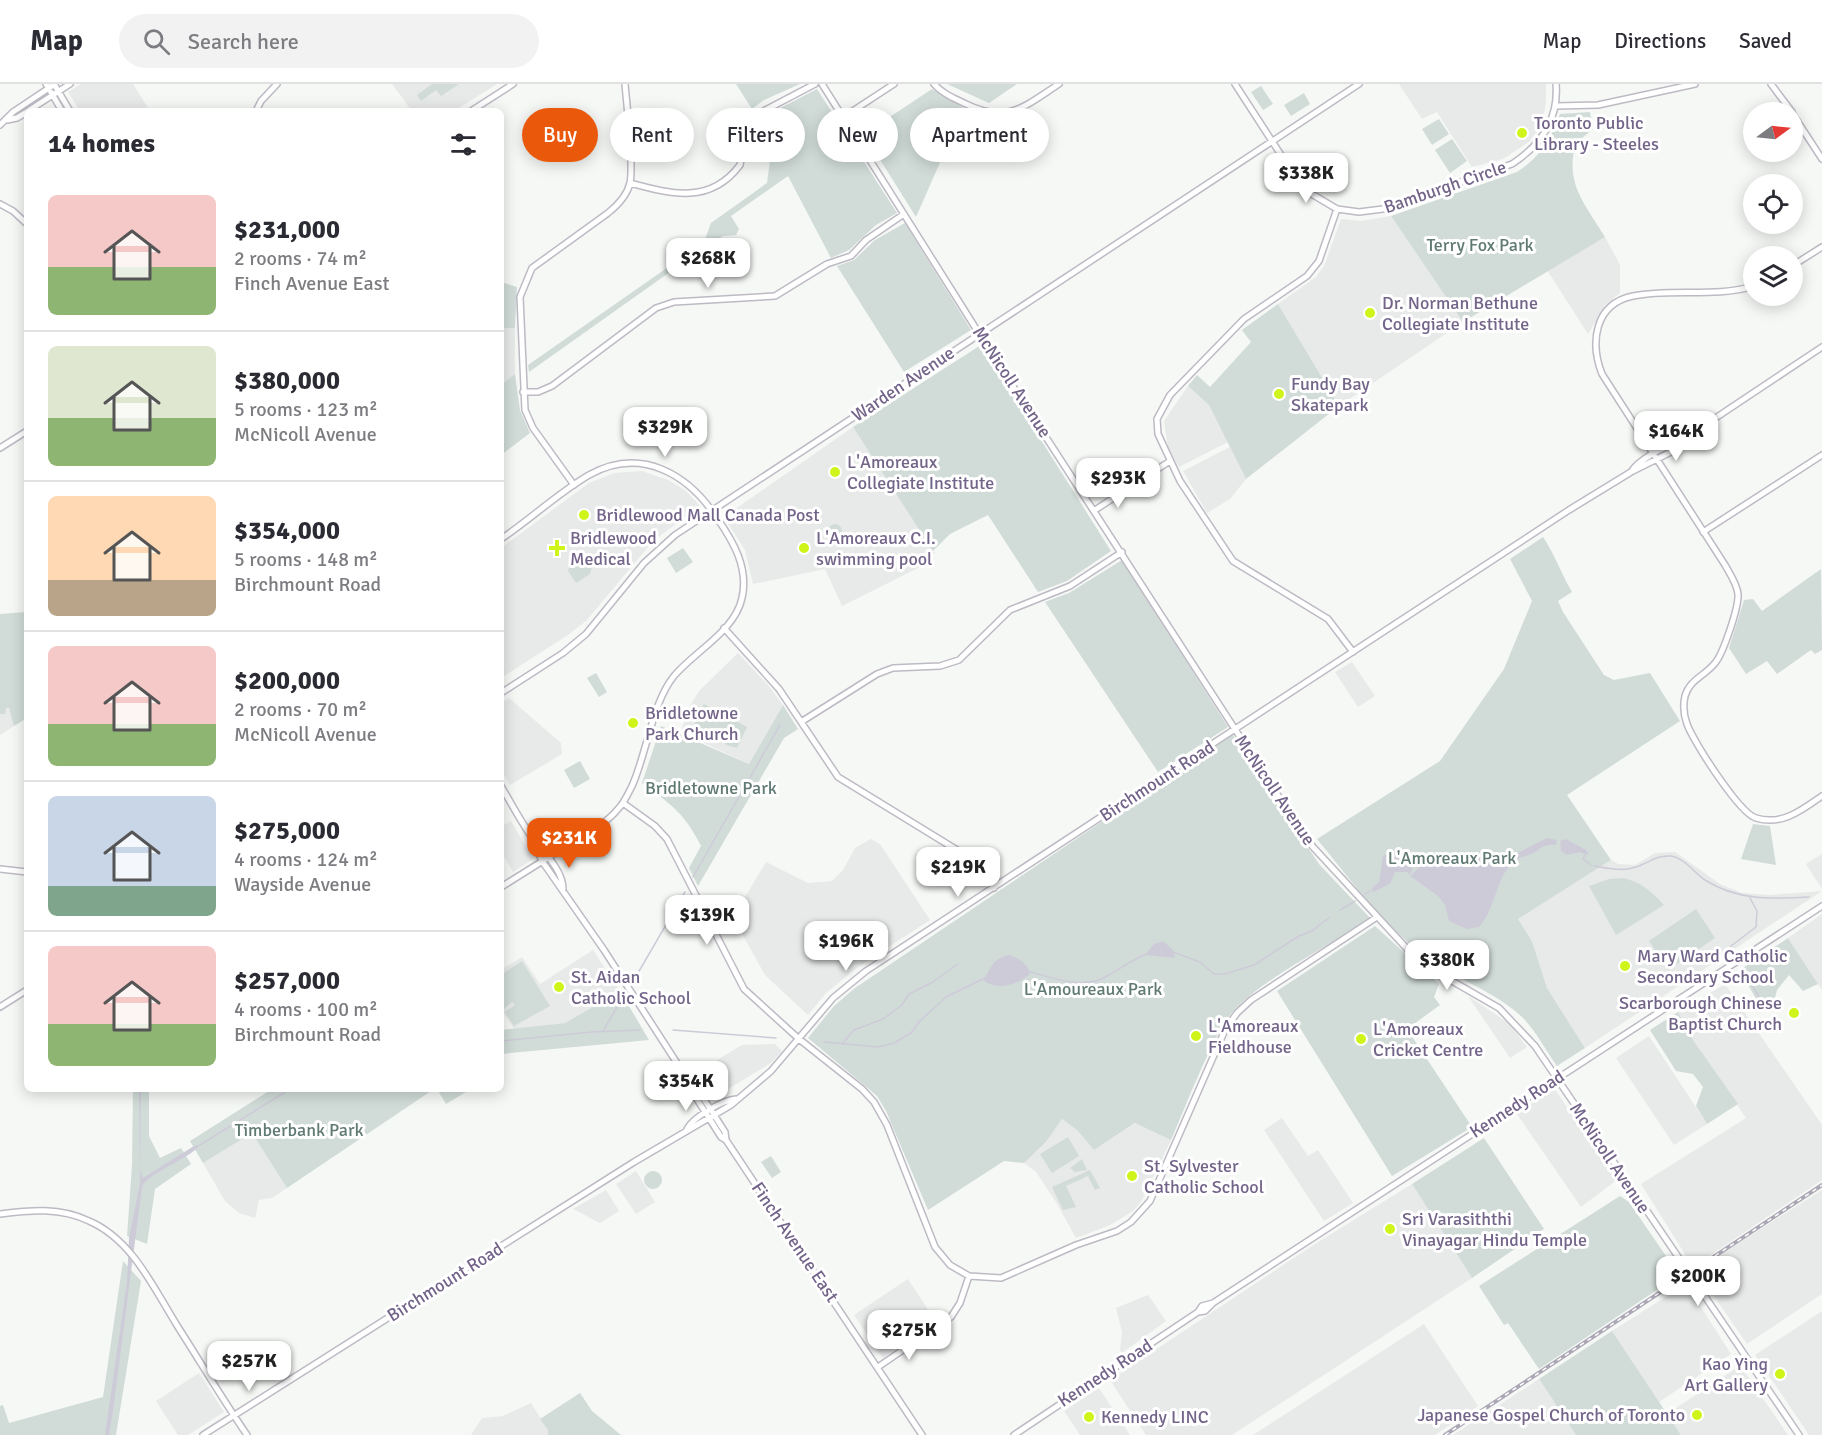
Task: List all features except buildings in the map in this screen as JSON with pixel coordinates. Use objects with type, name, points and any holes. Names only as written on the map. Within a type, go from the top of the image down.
[{"type":"street","points":[[33,108],[70,84]]},
{"type":"street","points":[[258,108],[277,84]]},
{"type":"street","points":[[476,108],[513,84]]},
{"type":"street","points":[[574,485],[533,428],[525,410],[520,308],[523,284],[532,268],[540,261],[619,204],[630,183],[625,84]]},
{"type":"street","points":[[630,183],[666,194],[684,195],[716,184],[740,165],[745,137],[756,115],[815,84]]},
{"type":"street","name":"McNicoll Avenue","points":[[822,84],[837,108]]},
{"type":"street","points":[[858,108],[894,84]]},
{"type":"street","points":[[934,84],[944,93],[973,107],[1000,114],[1017,111],[1059,84]]},
{"type":"street","name":"Bamburgh Circle","points":[[1235,84],[1272,141],[1310,193],[1336,209],[1359,212],[1383,209],[1512,164],[1528,153],[1548,130],[1556,106],[1556,84]]},
{"type":"street","name":"Warden Avenue","points":[[504,691],[562,653],[586,634],[644,563],[675,535],[1359,84]]},
{"type":"street","points":[[1556,106],[1598,105],[1695,84]]},
{"type":"street","points":[[1771,84],[1784,102]]},
{"type":"street","points":[[52,85],[68,108]]},
{"type":"street","points":[[52,85],[53,96],[60,108]]},
{"type":"street","points":[[0,125],[13,112],[52,85]]},
{"type":"street","points":[[7,120],[24,114]]},
{"type":"street","points":[[1803,130],[1822,159]]},
{"type":"street","points":[[1815,149],[1822,145]]},
{"type":"street","name":"McNicoll Avenue","points":[[871,162],[1234,730],[1308,840],[1420,961],[1499,1008],[1534,1046],[1799,1435]]},
{"type":"street","points":[[0,204],[13,211],[24,221]]},
{"type":"street","points":[[1336,209],[1319,261],[1309,275],[1250,313],[1166,400],[1157,419],[1157,429],[1170,461],[1233,561],[1328,619],[1353,652]]},
{"type":"street","points":[[523,393],[538,392],[552,386],[656,308],[674,302],[775,296],[827,264],[851,256],[866,240],[904,214]]},
{"type":"street","points":[[1803,259],[1822,247]]},
{"type":"street","points":[[1743,288],[1717,293],[1633,296],[1614,304],[1601,318],[1594,343],[1599,367],[1730,573],[1738,595],[1719,659],[1696,679],[1685,697],[1684,711],[1689,728],[1737,805],[1749,816],[1771,821],[1780,820],[1793,815],[1822,796]]},
{"type":"street","name":"Birchmount Road","points":[[203,1435],[687,1129],[690,1124],[710,1114],[729,1100],[736,1099],[771,1071],[833,998],[866,970],[1631,472],[1655,457],[1673,451],[1675,445],[1822,347]]},
{"type":"street","points":[[0,448],[24,432]]},
{"type":"street","points":[[1703,532],[1822,455]]},
{"type":"street","points":[[1095,510],[1170,461]]},
{"type":"street","points":[[504,537],[594,473],[617,465],[648,465],[667,470],[696,490],[734,547],[742,565],[744,583],[740,606],[724,628],[674,676],[664,692],[632,785],[623,803],[610,818],[504,885]]},
{"type":"street","points":[[801,722],[877,674],[893,668],[940,666],[959,660],[1010,610],[1070,586],[1122,552]]},
{"type":"street","points":[[724,628],[779,689],[838,777],[970,858],[981,868],[994,888]]},
{"type":"street","name":"Finch Avenue East","points":[[504,791],[532,837],[548,857],[563,882],[563,889]]},
{"type":"street","points":[[623,803],[655,825],[667,839],[736,978],[754,999],[799,1039],[862,1089],[874,1102],[887,1125],[935,1247],[950,1265],[969,1276],[1001,1278],[1077,1245],[1117,1231],[1131,1222],[1150,1201],[1225,1030],[1237,1013],[1260,994],[1377,917]]},
{"type":"street","name":"Finch Avenue East","points":[[532,837],[542,861],[563,889],[695,1091],[700,1093],[710,1114],[725,1132],[726,1140],[922,1435]]},
{"type":"street","points":[[0,869],[24,872]]},
{"type":"street","name":"Kennedy Road","points":[[1014,1435],[1198,1312],[1206,1304],[1213,1303],[1822,906]]},
{"type":"street","points":[[0,1007],[24,992]]},
{"type":"street","points":[[0,1214],[30,1210],[62,1212],[91,1221],[119,1241],[148,1278],[247,1435]]},
{"type":"street","points":[[878,1367],[946,1322],[960,1303],[969,1276]]},
{"type":"shaded area","points":[[81,84],[133,84],[148,108],[78,108],[68,92]]},
{"type":"shaded area","points":[[392,84],[497,84],[459,108],[410,108]]},
{"type":"shaded area","points":[[1399,84],[1546,84],[1542,124],[1530,141],[1503,159],[1472,167],[1437,112],[1422,119]]},
{"type":"shaded area","name":"Dr. Norman Bethune Collegiate Institute","points":[[1391,216],[1463,322],[1339,406],[1278,304],[1316,277],[1324,266],[1341,219],[1361,221]]},
{"type":"shaded area","points":[[1605,237],[1620,265],[1620,293],[1605,305],[1588,334],[1547,270]]},
{"type":"shaded area","points":[[504,328],[515,328],[515,374],[504,383]]},
{"type":"shaded area","points":[[1188,386],[1209,405],[1228,442],[1179,467],[1168,447],[1164,421]]},
{"type":"shaded area","name":"L'Amoreaux Collegiate Institute","points":[[853,427],[935,553],[918,568],[842,606],[825,569],[753,584],[745,550],[724,517]]},
{"type":"shaded area","points":[[1230,447],[1246,479],[1230,499],[1207,513],[1183,471]]},
{"type":"shaded area","points":[[642,471],[668,480],[685,490],[700,506],[653,541],[586,621],[504,676],[504,546],[589,483],[614,473]]},
{"type":"shaded area","points":[[738,653],[783,705],[749,764],[681,732],[688,709],[699,691]]},
{"type":"shaded area","points":[[1352,662],[1375,696],[1358,707],[1335,672]]},
{"type":"shaded area","points":[[509,698],[561,743],[562,754],[510,785],[504,774],[504,701]]},
{"type":"shaded area","points":[[0,707],[9,708],[14,726],[0,735]]},
{"type":"shaded area","points":[[511,821],[533,859],[513,872],[504,856],[504,825]]},
{"type":"shaded area","points":[[1547,838],[1557,840],[1556,845],[1545,846],[1517,859],[1507,869],[1489,911],[1479,927],[1467,929],[1449,921],[1445,905],[1438,896],[1410,876],[1422,864],[1441,862],[1461,864],[1479,857],[1492,861],[1506,855],[1514,855]]},
{"type":"shaded area","points":[[871,839],[880,844],[930,920],[858,967],[826,993],[808,1015],[765,975],[735,921],[735,914],[766,862],[808,883],[832,881],[843,870],[855,848]]},
{"type":"shaded area","points":[[1566,839],[1586,850],[1589,855],[1579,852],[1567,855],[1561,851],[1560,841]]},
{"type":"shaded area","points":[[1394,850],[1399,851],[1406,863],[1413,869],[1409,875],[1408,872],[1395,872],[1390,884],[1373,892],[1372,888],[1379,882],[1383,856]]},
{"type":"shaded area","name":"Mary Ward Catholic Secondary School","points":[[1675,852],[1720,884],[1742,893],[1769,895],[1822,891],[1585,1048],[1547,988],[1532,941],[1518,919],[1611,860],[1618,864],[1635,865],[1655,853]]},
{"type":"shaded area","points":[[1822,854],[1822,889],[1806,864]]},
{"type":"shaded area","points":[[1822,914],[1822,990],[1788,938]]},
{"type":"shaded area","points":[[1163,941],[1173,950],[1175,958],[1145,955],[1154,944]]},
{"type":"shaded area","name":"St. Aidan Catholic School","points":[[593,950],[620,991],[565,1023],[514,1029],[504,1014],[504,968],[522,957],[540,984]]},
{"type":"shaded area","points":[[1009,955],[1022,962],[1030,974],[1019,981],[1002,986],[984,981],[993,964]]},
{"type":"shaded area","points":[[1725,984],[1822,1125],[1822,1180],[1693,1267],[1641,1184],[1746,1118],[1693,1040],[1678,1012]]},
{"type":"shaded area","points":[[1468,996],[1510,1024],[1527,1047],[1510,1058]]},
{"type":"shaded area","points":[[1649,1036],[1707,1124],[1674,1145],[1616,1058]]},
{"type":"shaded area","points":[[775,1044],[782,1051],[771,1063],[713,1098],[697,1072],[742,1045]]},
{"type":"shaded area","points":[[1554,1088],[1617,1180],[1581,1207],[1517,1114]]},
{"type":"shaded area","points":[[139,1092],[141,1092],[140,1169],[143,1178],[194,1146],[200,1145],[187,1156],[146,1181],[142,1187],[113,1411],[109,1435],[105,1435],[127,1282],[129,1238],[140,1183]]},
{"type":"shaded area","points":[[1282,1118],[1308,1156],[1318,1150],[1353,1203],[1324,1221],[1264,1130]]},
{"type":"shaded area","points":[[1062,1119],[1077,1130],[1094,1150],[1136,1123],[1171,1140],[1141,1202],[1133,1211],[1110,1225],[1076,1238],[1036,1172],[1024,1163],[1046,1142]]},
{"type":"shaded area","points":[[252,1133],[287,1188],[272,1198],[259,1200],[255,1218],[239,1213],[225,1201],[203,1163]]},
{"type":"shaded area","points":[[636,1171],[655,1202],[636,1214],[616,1184]]},
{"type":"shaded area","points":[[1412,1184],[1472,1278],[1232,1435],[1146,1435],[1110,1380],[1315,1244]]},
{"type":"shaded area","points":[[606,1190],[619,1211],[600,1223],[573,1209]]},
{"type":"shaded area","points":[[1822,1190],[1822,1294],[1747,1344],[1696,1270]]},
{"type":"shaded area","points":[[908,1279],[936,1322],[883,1358],[854,1315]]},
{"type":"shaded area","points":[[1686,1284],[1731,1354],[1659,1402],[1612,1331]]},
{"type":"shaded area","points":[[1148,1295],[1166,1321],[1122,1353],[1120,1350],[1122,1332],[1116,1308]]},
{"type":"shaded area","points":[[1822,1311],[1822,1435],[1809,1435],[1755,1355]]},
{"type":"shaded area","points":[[1424,1324],[1478,1406],[1435,1435],[1253,1435]]},
{"type":"shaded area","points":[[1738,1367],[1742,1368],[1788,1435],[1681,1435],[1667,1414]]},
{"type":"shaded area","points":[[199,1373],[224,1412],[188,1435],[178,1435],[156,1401]]},
{"type":"shaded area","points":[[1539,1379],[1576,1435],[1453,1435]]},
{"type":"shaded area","points":[[1099,1388],[1130,1435],[1080,1435],[1064,1411]]},
{"type":"shaded area","points":[[531,1403],[548,1430],[548,1435],[471,1435],[482,1418],[503,1416]]},
{"type":"green space","points":[[432,84],[459,84],[441,96],[436,90],[421,101],[417,95]]},
{"type":"green space","points":[[736,84],[800,84],[764,100],[751,108]]},
{"type":"green space","points":[[947,84],[1017,84],[989,103]]},
{"type":"green space","points":[[1261,86],[1273,104],[1263,110],[1251,92]]},
{"type":"green space","points":[[817,89],[829,108],[817,108],[817,162],[864,162],[897,213],[876,225],[849,250],[831,258],[788,176],[731,216],[739,229],[736,235],[723,236],[701,250],[529,372],[528,365],[704,242],[711,223],[767,183],[770,162],[805,162],[805,108],[780,108]]},
{"type":"green space","points":[[932,89],[964,108],[910,108],[910,162],[940,162],[916,217],[882,162],[898,162],[898,112]]},
{"type":"green space","points":[[1304,93],[1310,104],[1291,116],[1284,105]]},
{"type":"green space","name":"Terry Fox Park","points":[[1590,112],[1593,129],[1576,143],[1573,170],[1579,193],[1605,237],[1463,322],[1391,216],[1517,172],[1533,160],[1544,147],[1560,114]]},
{"type":"green space","points":[[1439,119],[1449,134],[1432,145],[1422,129]]},
{"type":"green space","points":[[1452,139],[1467,161],[1450,173],[1435,150]]},
{"type":"green space","points":[[905,223],[971,330],[904,372],[837,266],[854,260],[875,240]]},
{"type":"green space","points":[[504,283],[517,287],[515,328],[504,328]]},
{"type":"green space","points":[[1278,304],[1339,406],[1246,479],[1209,405],[1188,386],[1197,375],[1210,387],[1251,342],[1242,330]]},
{"type":"green space","points":[[981,345],[1111,551],[1067,581],[1038,592],[988,515],[950,534],[933,551],[853,427]]},
{"type":"green space","points":[[515,374],[520,410],[530,433],[504,453],[504,383]]},
{"type":"green space","points":[[832,524],[838,524],[842,531],[838,538],[832,538],[828,534],[828,528]]},
{"type":"green space","name":"L'Amoreaux Park","points":[[1543,537],[1572,592],[1558,601],[1604,675],[1614,680],[1650,673],[1680,721],[1567,795],[1611,860],[1518,919],[1532,941],[1547,988],[1585,1048],[1557,1066],[1523,1018],[1500,1000],[1446,970],[1407,942],[1366,900],[1317,839],[1440,761],[1504,669],[1532,601],[1510,559]]},
{"type":"green space","points":[[683,548],[693,562],[676,573],[667,558]]},
{"type":"green space","points":[[586,558],[592,567],[590,574],[576,583],[568,571],[569,568]]},
{"type":"green space","points":[[1122,560],[1228,727],[1158,772],[1045,602],[1069,593]]},
{"type":"green space","points":[[1821,569],[1822,650],[1815,654],[1811,650],[1777,674],[1767,661],[1746,674],[1729,648],[1744,600],[1753,599],[1762,611]]},
{"type":"green space","points":[[24,612],[24,720],[14,726],[9,708],[6,708],[5,714],[0,714],[0,614]]},
{"type":"green space","points":[[596,673],[607,692],[599,697],[587,678]]},
{"type":"green space","points":[[704,704],[747,727],[737,748],[726,745],[722,739],[690,733]]},
{"type":"green space","name":"Bridletowne Park","points":[[783,705],[798,729],[784,738],[698,886],[689,868],[701,846],[676,810],[642,783],[661,726],[749,764]]},
{"type":"green space","name":"L'Amoureaux Park","points":[[1232,734],[1319,864],[1371,919],[1282,972],[1236,1008],[1209,1051],[1171,1140],[1135,1123],[1094,1150],[1077,1130],[1062,1119],[1046,1142],[1024,1163],[1004,1161],[928,1210],[886,1111],[877,1096],[808,1038],[834,1006],[855,988]]},
{"type":"green space","points":[[580,761],[590,779],[574,788],[564,770]]},
{"type":"green space","points":[[1753,824],[1770,826],[1776,865],[1741,859]]},
{"type":"green space","points":[[1623,878],[1645,888],[1664,905],[1616,935],[1589,886],[1609,879]]},
{"type":"green space","points":[[1696,909],[1715,938],[1668,970],[1649,941]]},
{"type":"green space","points":[[1375,926],[1439,984],[1434,997],[1440,1005],[1407,1029],[1472,1127],[1392,1176],[1277,991]]},
{"type":"green space","points":[[1788,938],[1818,984],[1803,991],[1789,975],[1777,990],[1774,1002],[1756,999],[1740,970]]},
{"type":"green space","points":[[522,961],[550,1006],[514,1026],[505,1012],[515,1005],[512,1002],[504,1009],[504,973]]},
{"type":"green space","points":[[620,991],[649,1040],[504,1054],[504,1030],[565,1023]]},
{"type":"green space","points":[[1678,1012],[1693,1040],[1738,1104],[1707,1124],[1696,1106],[1703,1087],[1693,1074],[1676,1071],[1650,1030]]},
{"type":"green space","points":[[133,1092],[149,1092],[149,1136],[160,1158],[181,1148],[191,1164],[155,1189],[147,1244],[127,1236],[132,1165]]},
{"type":"green space","name":"Timberbank Park","points":[[267,1092],[430,1092],[287,1188],[252,1133],[203,1163],[190,1141]]},
{"type":"green space","points":[[439,1092],[466,1092],[446,1104]]},
{"type":"green space","points":[[1068,1137],[1079,1156],[1052,1173],[1040,1154]]},
{"type":"green space","points":[[1484,1138],[1544,1229],[1472,1278],[1412,1184]]},
{"type":"green space","points":[[771,1156],[781,1172],[772,1178],[761,1162]]},
{"type":"green space","points":[[1082,1159],[1087,1170],[1075,1172],[1070,1168]]},
{"type":"green space","points":[[1090,1170],[1100,1188],[1095,1190],[1088,1176],[1066,1186],[1076,1207],[1063,1210],[1052,1187]]},
{"type":"green space","points":[[653,1171],[659,1174],[662,1180],[659,1186],[653,1189],[647,1186],[644,1180],[647,1174]]},
{"type":"green space","points":[[1620,1196],[1629,1202],[1679,1275],[1539,1369],[1508,1323],[1504,1325],[1479,1286]]},
{"type":"green space","points":[[123,1261],[141,1281],[116,1435],[0,1435],[0,1406],[3,1405],[9,1423],[103,1397]]},
{"type":"green space","points":[[1612,1331],[1681,1435],[1576,1435],[1539,1379]]},
{"type":"green space","points":[[580,1393],[592,1411],[621,1435],[548,1435],[548,1430],[540,1419]]},
{"type":"waterway","points":[[693,877],[780,725]]},
{"type":"waterway","points":[[1585,855],[1583,859],[1591,865]]},
{"type":"waterway","points":[[1594,866],[1626,869],[1657,858],[1671,856],[1685,863],[1705,880],[1730,892],[1769,898],[1809,897]]},
{"type":"waterway","points":[[1365,894],[1371,890]]},
{"type":"waterway","points":[[638,973],[685,892]]},
{"type":"waterway","points":[[1729,951],[1731,946],[1756,927],[1757,911],[1750,898]]},
{"type":"waterway","points":[[1340,910],[1355,901]]},
{"type":"waterway","points":[[1173,952],[1200,962],[1214,974],[1225,974],[1254,965],[1299,936],[1312,931],[1330,917]]},
{"type":"waterway","points":[[1027,971],[1069,982],[1089,982],[1099,980],[1146,954]]},
{"type":"waterway","points":[[843,1043],[854,1030],[883,1019],[902,1005],[909,994],[931,983],[958,964]]},
{"type":"waterway","points":[[1743,971],[1761,1000]]},
{"type":"waterway","points":[[824,1042],[878,1047],[894,1043],[911,1033],[919,1022],[946,997],[987,977]]},
{"type":"waterway","points":[[603,1031],[620,1002]]},
{"type":"waterway","points":[[504,1041],[640,1030]]},
{"type":"waterway","points":[[673,1030],[776,1038]]},
{"type":"waterway","points":[[200,1145],[285,1092]]},
{"type":"railway","points":[[1445,1435],[1822,1185]]},
{"type":"place","name":"Toronto Public Library - Steeles","points":[[1522,133]]},
{"type":"place","name":"Dr. Norman Bethune Collegiate Institute","points":[[1370,313]]},
{"type":"place","name":"Fundy Bay Skatepark","points":[[1279,394]]},
{"type":"place","name":"L'Amoreaux Collegiate Institute","points":[[835,472]]},
{"type":"place","name":"Bridlewood Mall Canada Post","points":[[584,515]]},
{"type":"place","name":"Bridlewood Medical","points":[[557,548]]},
{"type":"place","name":"L'Amoreaux C.I. swimming pool","points":[[804,548]]},
{"type":"place","name":"Bridletowne Park Church","points":[[633,723]]},
{"type":"place","name":"Mary Ward Catholic Secondary School","points":[[1625,966]]},
{"type":"place","name":"St. Aidan Catholic School","points":[[559,987]]},
{"type":"place","name":"Scarborough Chinese Baptist Church","points":[[1794,1013]]},
{"type":"place","name":"L'Amoreaux Fieldhouse","points":[[1196,1036]]},
{"type":"place","name":"L'Amoreaux Cricket Centre","points":[[1361,1039]]},
{"type":"place","name":"St. Sylvester Catholic School","points":[[1132,1176]]},
{"type":"place","name":"Sri Varasiththi Vinayagar Hindu Temple","points":[[1390,1229]]},
{"type":"place","name":"Kao Ying Art Gallery","points":[[1780,1374]]},
{"type":"place","name":"Japanese Gospel Church of Toronto","points":[[1697,1415]]},
{"type":"place","name":"Kennedy LINC","points":[[1089,1417]]}]
